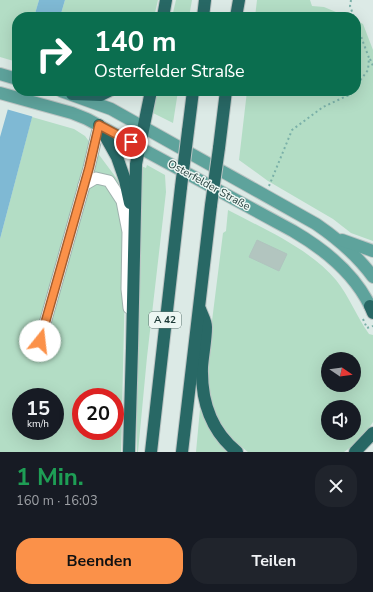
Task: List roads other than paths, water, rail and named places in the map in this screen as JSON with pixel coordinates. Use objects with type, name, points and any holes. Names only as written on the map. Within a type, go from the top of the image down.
[{"type":"highway","points":[[163,12],[166,0]]},
{"type":"highway","points":[[204,12],[205,0]]},
{"type":"highway","points":[[237,12],[239,0]]},
{"type":"highway","points":[[128,452],[136,164],[150,96]]},
{"type":"highway","name":"A 42","points":[[151,452],[180,187],[192,96]]},
{"type":"highway","name":"A 42","points":[[182,452],[225,96]]},
{"type":"highway","points":[[99,125],[120,165],[135,222]]},
{"type":"highway","points":[[199,305],[206,326],[202,368],[205,404],[216,430],[237,452]]},
{"type":"highway","points":[[355,452],[373,433]]},
{"type":"main road","points":[[0,74],[12,78]]},
{"type":"main road","name":"Osterfelder Straße","points":[[0,93],[80,116],[99,125],[312,243],[346,271],[372,307]]},
{"type":"main road","name":"Osterfelder Straße","points":[[77,96],[111,109],[144,126],[336,237],[373,251]]},
{"type":"main road","name":"Osterfelder Straße","points":[[336,237],[373,276]]},
{"type":"lane","points":[[40,341],[84,185],[99,125]]},
{"type":"lane","points":[[84,185],[96,178],[109,181],[122,201],[128,232],[127,289],[132,348]]},
{"type":"water","points":[[39,0],[65,0],[61,12],[35,12]]},
{"type":"water","points":[[12,95],[12,96],[38,96],[0,239],[0,137]]}]
